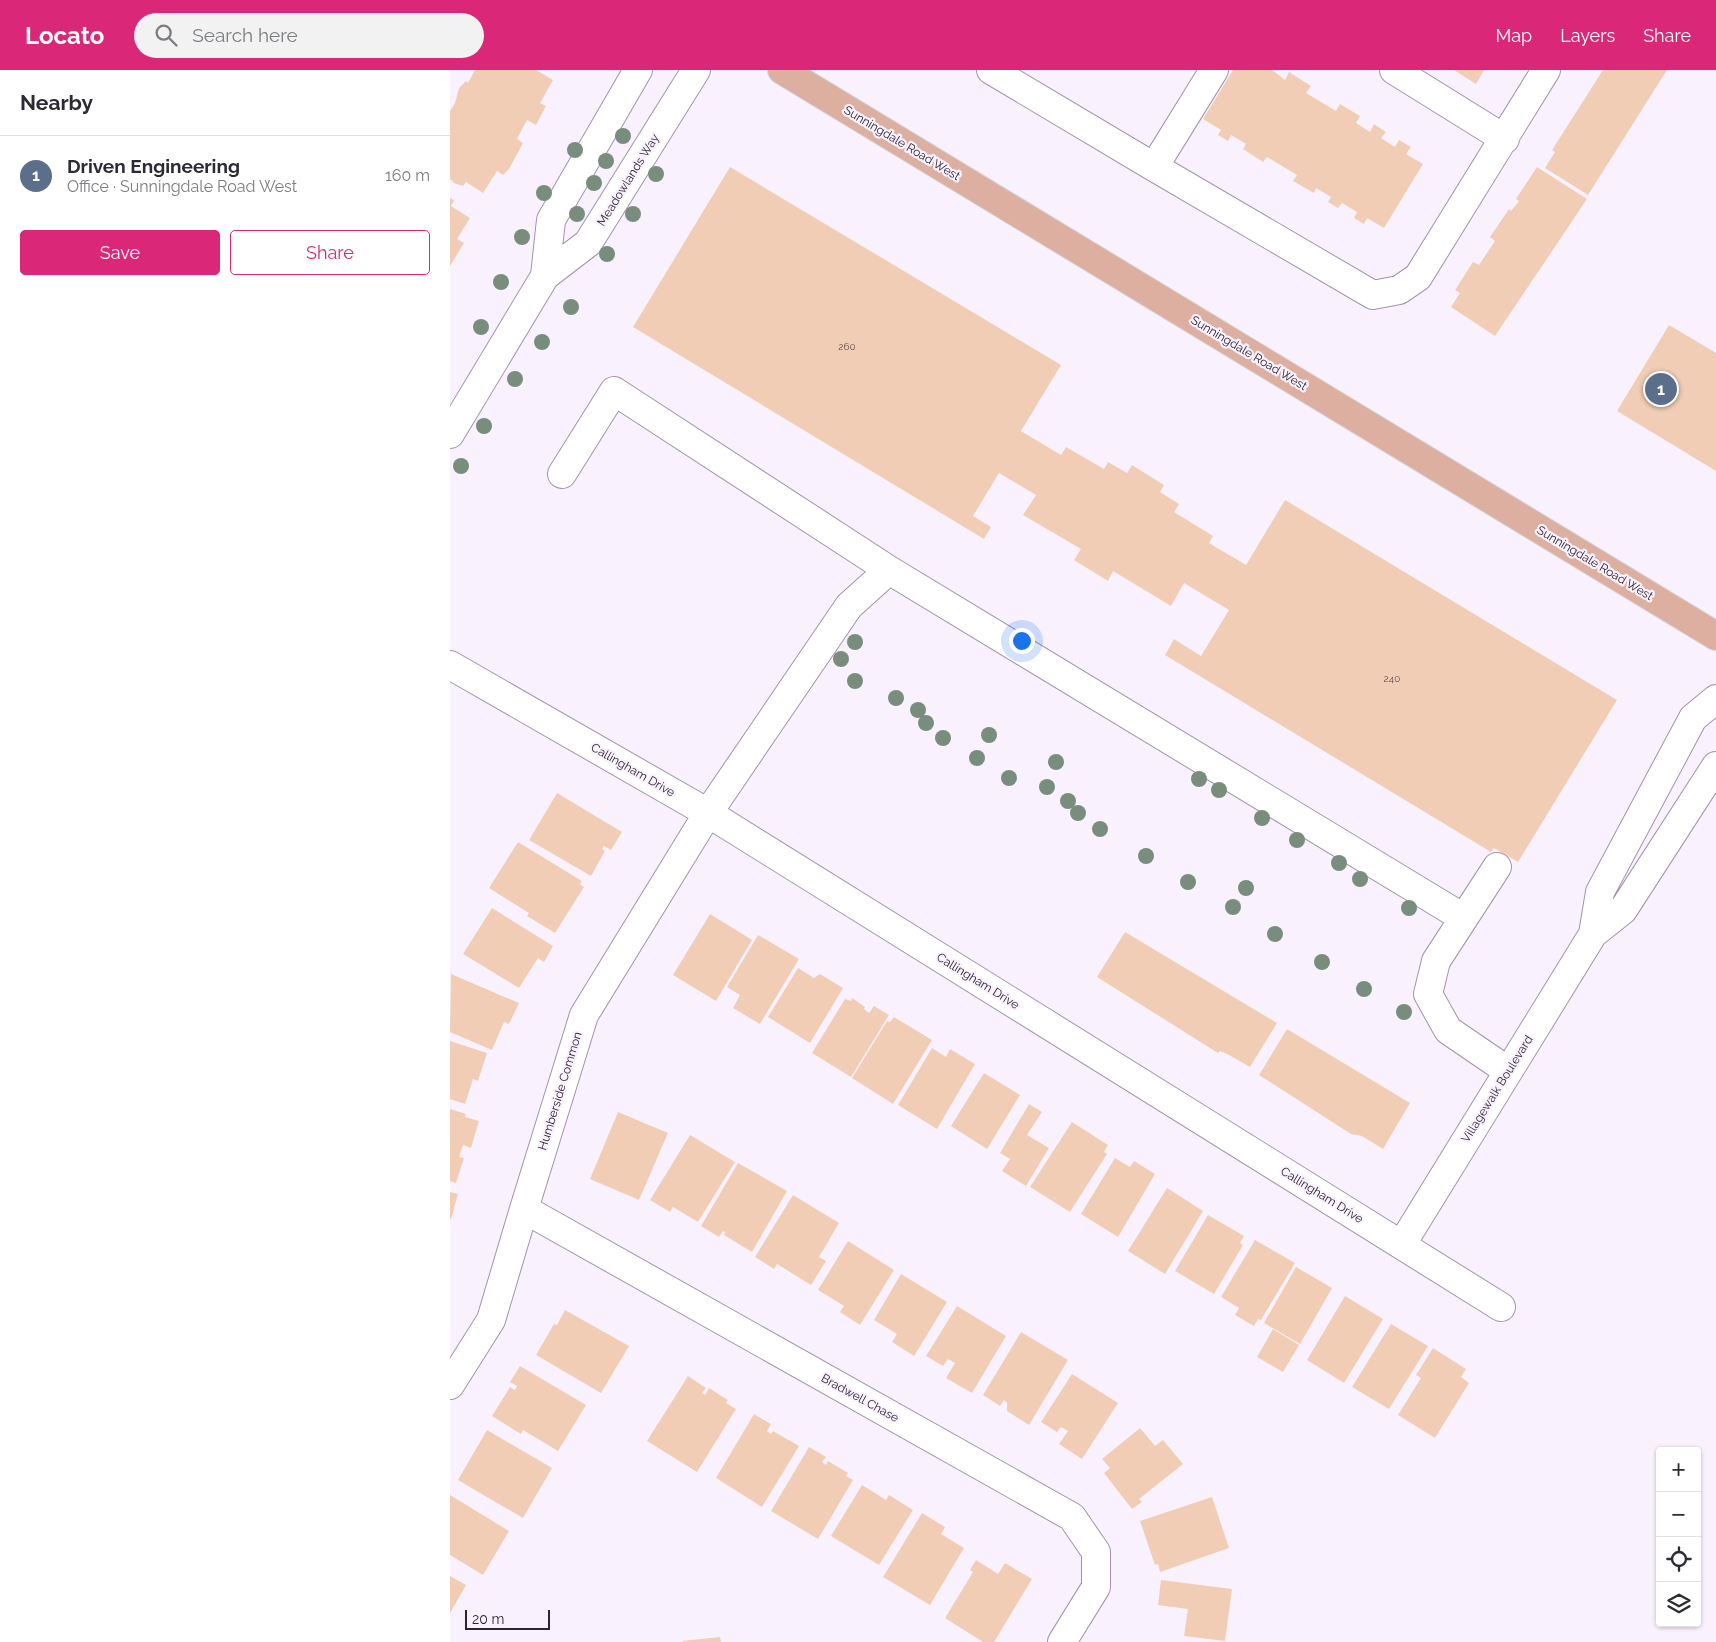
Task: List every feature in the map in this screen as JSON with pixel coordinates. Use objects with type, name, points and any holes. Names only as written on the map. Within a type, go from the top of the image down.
[{"type":"main road","name":"Sunningdale Road West","points":[[782,70],[1716,636]]},
{"type":"street","name":"Meadowlands Way","points":[[544,276],[551,220],[638,70]]},
{"type":"street","name":"Meadowlands Way","points":[[450,434],[544,276],[588,243],[696,70]]},
{"type":"street","points":[[991,70],[1154,168],[1373,295],[1399,290],[1418,277],[1546,70]]},
{"type":"street","points":[[1154,168],[1214,70]]},
{"type":"street","points":[[1394,70],[1504,139]]},
{"type":"street","points":[[562,474],[614,391],[889,570],[1462,917]]},
{"type":"street","name":"Humberside Common","points":[[450,1385],[491,1320],[584,1015],[708,813],[849,606],[889,570]]},
{"type":"street","name":"Callingham Drive","points":[[450,665],[708,813],[1501,1306]]},
{"type":"street","name":"Villagewalk Boulevard","points":[[1593,934],[1600,892],[1693,718],[1716,699]]},
{"type":"street","name":"Villagewalk Boulevard","points":[[1402,1244],[1593,934],[1623,910],[1716,766]]},
{"type":"street","points":[[1497,867],[1462,917],[1436,961],[1428,994],[1448,1030],[1508,1072]]},
{"type":"street","name":"Bradwell Chase","points":[[524,1209],[1072,1517],[1096,1552],[1096,1587],[1062,1642]]},
{"type":"building","points":[[475,70],[536,70],[553,80],[540,103],[546,106],[536,125],[527,120],[517,139],[523,143],[509,169],[503,175],[497,171],[483,193],[466,182],[463,186],[454,183],[450,179],[450,111],[455,103],[459,88],[466,81],[468,83]]},
{"type":"building","points":[[1233,70],[1272,70],[1285,80],[1289,72],[1311,86],[1306,93],[1336,111],[1340,104],[1360,116],[1356,123],[1370,132],[1374,124],[1386,132],[1381,138],[1395,147],[1399,140],[1411,147],[1406,154],[1423,164],[1384,228],[1367,218],[1364,224],[1354,218],[1357,212],[1342,203],[1338,208],[1328,202],[1331,197],[1316,188],[1314,193],[1293,181],[1297,175],[1267,157],[1263,162],[1243,149],[1246,144],[1231,135],[1228,141],[1218,135],[1221,130],[1203,119]]},
{"type":"building","points":[[1454,70],[1484,70],[1476,84]]},
{"type":"building","points":[[1603,70],[1667,70],[1588,195],[1545,168],[1555,152],[1552,150]]},
{"type":"building","points":[[730,167],[1061,365],[1021,431],[1061,455],[1066,447],[1104,469],[1108,462],[1127,473],[1132,465],[1164,485],[1160,492],[1179,504],[1174,512],[1213,536],[1209,543],[1246,565],[1285,500],[1617,700],[1518,862],[1494,848],[1491,852],[1165,655],[1174,639],[1201,656],[1229,610],[1184,583],[1171,606],[1113,571],[1108,581],[1074,560],[1081,549],[1023,515],[1036,495],[999,473],[973,516],[991,527],[984,539],[633,327]]},
{"type":"building","points":[[1537,167],[1587,199],[1495,336],[1451,307],[1460,293],[1455,290],[1473,262],[1479,265],[1495,241],[1490,237],[1509,209],[1511,211],[1519,201],[1516,199]]},
{"type":"building","points":[[450,198],[454,200],[451,206],[470,218],[457,239],[464,243],[450,266]]},
{"type":"building","points":[[1669,325],[1716,353],[1716,471],[1617,411]]},
{"type":"building","points":[[557,793],[622,832],[611,850],[604,846],[602,849],[605,851],[591,876],[529,840]]},
{"type":"building","points":[[518,842],[582,881],[580,884],[584,887],[555,933],[527,916],[529,913],[489,888]]},
{"type":"building","points":[[492,908],[553,946],[544,962],[538,958],[519,988],[463,954]]},
{"type":"building","points":[[710,914],[752,940],[716,1001],[673,975]]},
{"type":"building","points":[[1125,932],[1277,1023],[1250,1067],[1220,1051],[1218,1053],[1097,977]]},
{"type":"building","points":[[758,935],[799,959],[760,1024],[733,1008],[740,995],[727,987]]},
{"type":"building","points":[[798,968],[814,978],[820,974],[843,988],[810,1043],[768,1017]]},
{"type":"building","points":[[451,974],[519,1003],[509,1024],[504,1022],[492,1050],[450,1032]]},
{"type":"building","points":[[852,998],[865,1007],[864,1009],[869,1013],[874,1006],[889,1015],[851,1077],[812,1053],[845,999],[851,1001]]},
{"type":"building","points":[[894,1017],[932,1040],[893,1104],[852,1078],[887,1021],[890,1022]]},
{"type":"building","points":[[1287,1029],[1410,1103],[1383,1149],[1362,1136],[1351,1134],[1259,1075]]},
{"type":"building","points":[[450,1041],[487,1053],[478,1081],[473,1079],[465,1104],[450,1099]]},
{"type":"building","points":[[932,1048],[946,1057],[950,1049],[975,1064],[937,1129],[898,1105]]},
{"type":"building","points":[[984,1073],[1020,1095],[987,1149],[951,1126]]},
{"type":"building","points":[[1029,1104],[1042,1112],[1027,1135],[1049,1148],[1026,1186],[1002,1171],[1010,1159],[1000,1153]]},
{"type":"building","points":[[450,1109],[466,1114],[465,1117],[479,1121],[471,1148],[463,1145],[459,1157],[464,1158],[456,1183],[450,1181]]},
{"type":"building","points":[[618,1112],[668,1133],[639,1200],[590,1179]]},
{"type":"building","points":[[1072,1122],[1108,1145],[1104,1152],[1107,1154],[1070,1212],[1030,1187]]},
{"type":"building","points":[[690,1135],[735,1162],[698,1222],[673,1207],[670,1212],[650,1200]]},
{"type":"building","points":[[1115,1158],[1130,1167],[1134,1161],[1155,1174],[1118,1237],[1081,1214]]},
{"type":"building","points":[[738,1163],[787,1191],[752,1252],[724,1235],[725,1232],[723,1231],[719,1237],[701,1226]]},
{"type":"building","points":[[1167,1188],[1203,1211],[1165,1274],[1128,1251]]},
{"type":"building","points":[[450,1192],[458,1194],[451,1219],[450,1219]]},
{"type":"building","points":[[793,1195],[839,1223],[819,1257],[826,1261],[811,1285],[777,1264],[774,1269],[755,1257]]},
{"type":"building","points":[[1208,1215],[1244,1236],[1240,1243],[1243,1245],[1214,1294],[1175,1271]]},
{"type":"building","points":[[1255,1240],[1295,1263],[1261,1320],[1258,1319],[1254,1326],[1235,1315],[1239,1308],[1221,1297]]},
{"type":"building","points":[[848,1241],[894,1270],[860,1325],[840,1312],[844,1306],[818,1290]]},
{"type":"building","points":[[1296,1267],[1332,1288],[1300,1344],[1264,1323]]},
{"type":"building","points":[[901,1274],[947,1302],[914,1356],[892,1342],[897,1334],[874,1320]]},
{"type":"building","points":[[1345,1296],[1383,1319],[1344,1383],[1307,1360]]},
{"type":"building","points":[[957,1306],[1006,1336],[972,1393],[946,1378],[955,1363],[948,1359],[943,1366],[926,1356]]},
{"type":"building","points":[[565,1310],[629,1346],[601,1393],[536,1355],[554,1324],[557,1325]]},
{"type":"building","points":[[1391,1324],[1428,1346],[1389,1409],[1352,1387]]},
{"type":"building","points":[[1273,1329],[1299,1345],[1283,1372],[1257,1357]]},
{"type":"building","points":[[1021,1332],[1068,1360],[1029,1425],[1007,1411],[1007,1403],[1004,1400],[1000,1406],[983,1395]]},
{"type":"building","points":[[1433,1348],[1466,1369],[1461,1377],[1469,1383],[1435,1438],[1398,1415],[1421,1378],[1416,1375]]},
{"type":"building","points":[[520,1366],[586,1405],[558,1451],[523,1430],[521,1434],[492,1416],[510,1387],[515,1390],[517,1386],[510,1382]]},
{"type":"building","points":[[1072,1374],[1118,1403],[1082,1459],[1059,1444],[1068,1431],[1061,1427],[1057,1432],[1041,1422]]},
{"type":"building","points":[[688,1376],[706,1388],[702,1393],[705,1395],[709,1388],[728,1400],[726,1403],[736,1409],[697,1472],[647,1441]]},
{"type":"building","points":[[754,1414],[771,1424],[767,1431],[771,1434],[773,1431],[799,1446],[762,1507],[716,1478]]},
{"type":"building","points":[[1140,1428],[1155,1446],[1163,1440],[1183,1464],[1139,1499],[1142,1502],[1132,1509],[1104,1473],[1110,1468],[1102,1459]]},
{"type":"building","points":[[487,1430],[552,1468],[523,1518],[458,1480]]},
{"type":"building","points":[[809,1447],[826,1457],[822,1462],[826,1465],[828,1461],[848,1473],[846,1476],[853,1480],[818,1539],[771,1511]]},
{"type":"building","points":[[862,1485],[886,1500],[889,1495],[913,1510],[879,1565],[831,1536]]},
{"type":"building","points":[[450,1495],[509,1531],[483,1575],[450,1555]]},
{"type":"building","points":[[1212,1497],[1229,1548],[1160,1572],[1158,1564],[1155,1565],[1140,1521]]},
{"type":"building","points":[[922,1513],[945,1527],[941,1534],[964,1548],[930,1605],[883,1577]]},
{"type":"building","points":[[976,1560],[998,1574],[1005,1563],[1032,1579],[994,1642],[983,1642],[945,1618],[973,1572],[970,1570]]},
{"type":"building","points":[[450,1576],[466,1585],[450,1613]]},
{"type":"building","points":[[1161,1580],[1232,1589],[1225,1641],[1184,1636],[1188,1609],[1158,1605]]},
{"type":"building","points":[[720,1637],[721,1642],[682,1641]]},
{"type":"place","name":"Driven Engineering","points":[[1661,389]]}]
